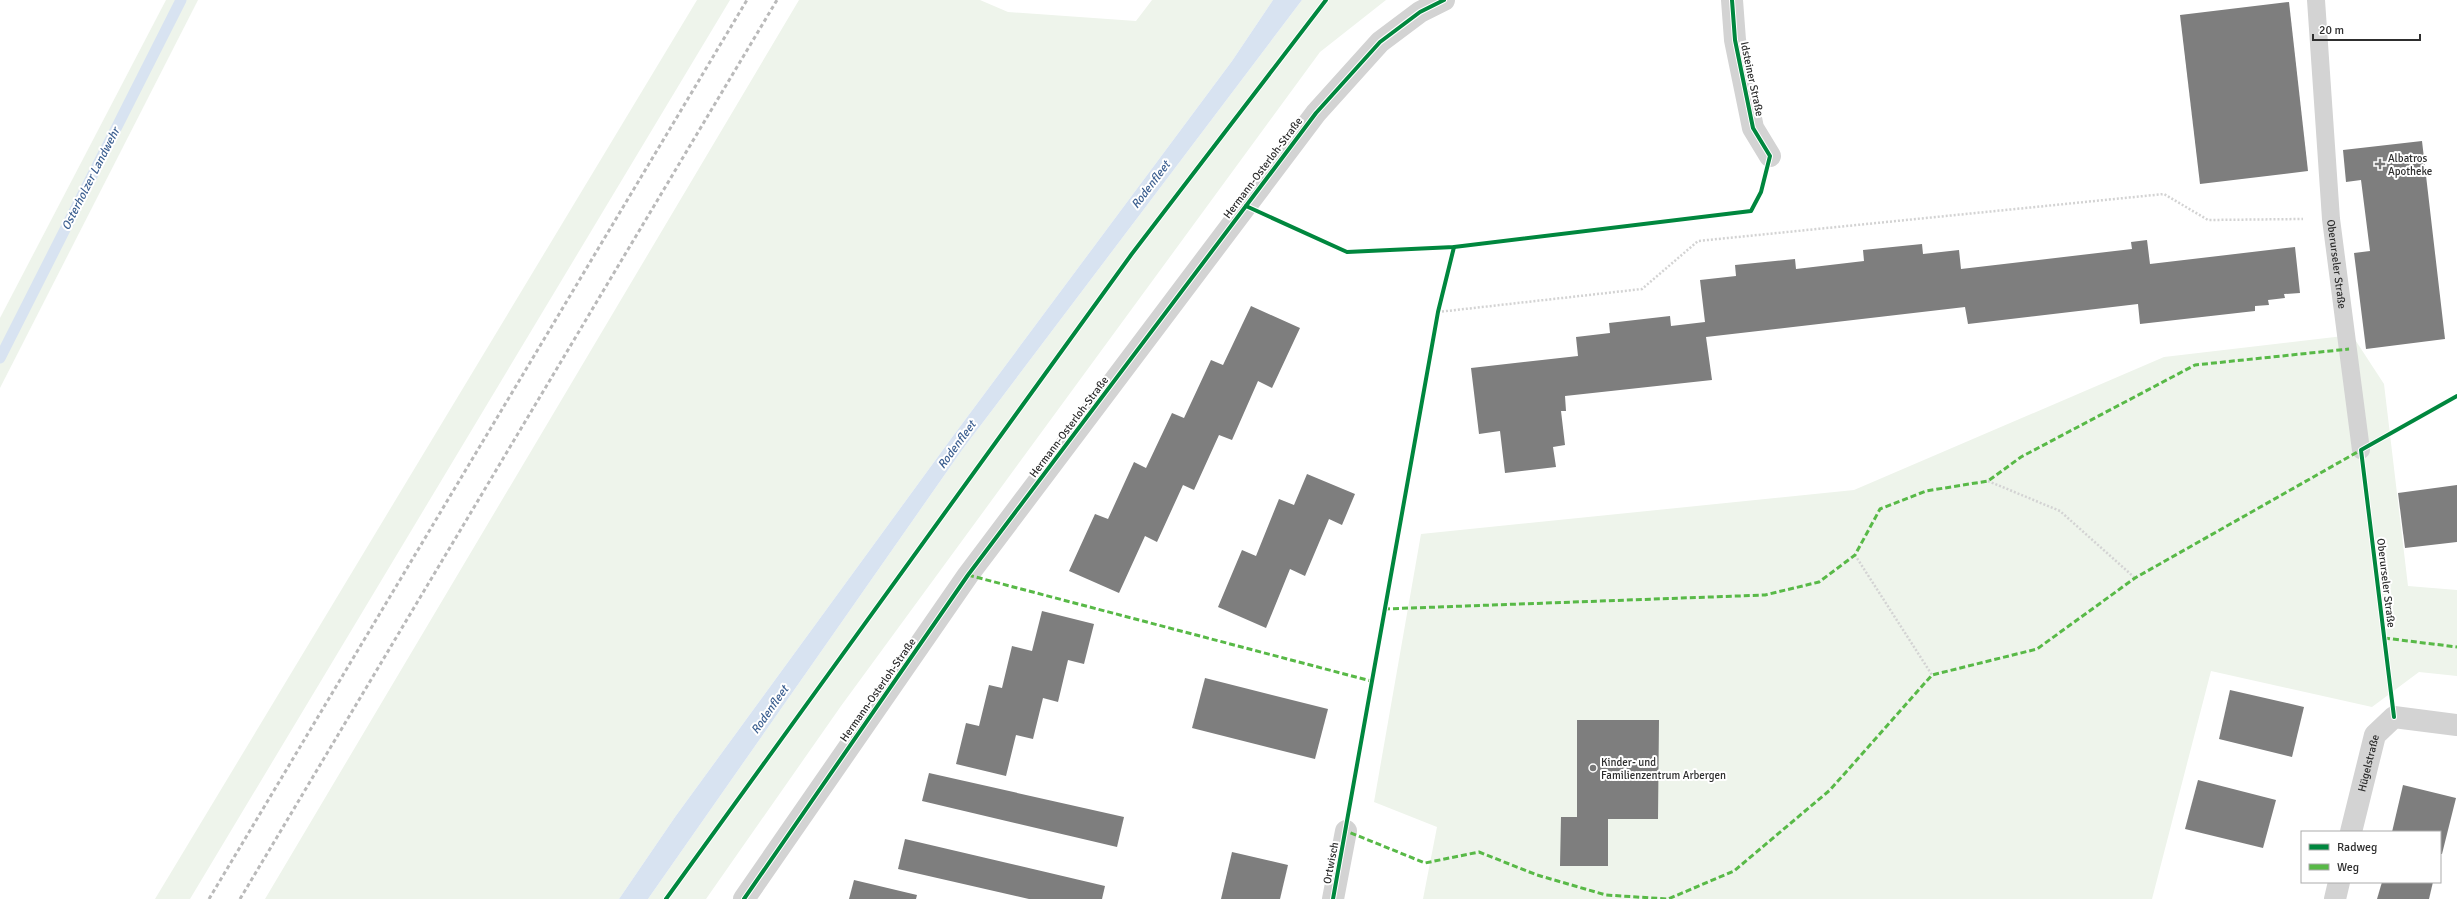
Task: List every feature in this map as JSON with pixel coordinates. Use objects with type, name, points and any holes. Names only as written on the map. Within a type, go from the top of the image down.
[{"type":"street","name":"Hermann-Osterloh-Straße","points":[[744,899],[968,575],[1316,112],[1380,42],[1420,12],[1444,0]]},
{"type":"street","name":"Idsteiner Straße","points":[[1732,0],[1735,40],[1753,128],[1770,156]]},
{"type":"street","name":"Hügelstraße","points":[[2351,831],[2376,736],[2394,717],[2457,725]]},
{"type":"street","name":"Ortwisch","points":[[1333,899],[1346,831]]},
{"type":"street","points":[[2335,899],[2339,883]]},
{"type":"lane","name":"Oberurseler Straße","points":[[2316,0],[2331,219],[2361,450]]},
{"type":"path","points":[[1438,312],[1642,289],[1698,241],[2164,194],[2208,220],[2331,219]]},
{"type":"path","points":[[1988,481],[2060,511],[2134,578]]},
{"type":"path","points":[[1855,555],[1932,675]]},
{"type":"shaded area","points":[[166,0],[198,0],[0,388],[0,318]]},
{"type":"shaded area","points":[[697,0],[730,0],[190,899],[155,899]]},
{"type":"shaded area","points":[[799,0],[980,0],[1008,12],[1136,21],[1152,0],[1273,0],[1232,61],[953,436],[675,817],[619,899],[265,899]]},
{"type":"shaded area","points":[[1302,0],[1386,0],[1320,52],[841,706],[706,899],[648,899],[962,450]]},
{"type":"shaded area","points":[[2352,335],[2384,384],[2408,586],[2457,590],[2457,676],[2419,672],[2372,707],[2211,671],[2152,899],[1423,899],[1437,827],[1374,802],[1421,534],[1854,490],[2164,357]]},
{"type":"water","name":"Rodenfleet","points":[[1273,0],[1302,0],[962,450],[648,899],[619,899],[675,817],[953,436],[1232,61]]},
{"type":"building","points":[[2289,2],[2308,171],[2200,184],[2180,15]]},
{"type":"building","points":[[2422,141],[2445,339],[2366,349],[2354,253],[2370,251],[2361,180],[2346,182],[2343,150]]},
{"type":"building","points":[[2147,240],[2150,264],[2295,247],[2300,293],[2284,294],[2285,298],[2268,300],[2269,305],[2255,306],[2255,311],[2140,324],[2138,304],[1968,324],[1965,307],[1706,337],[1712,380],[1565,396],[1566,411],[1561,411],[1565,445],[1553,447],[1556,467],[1505,473],[1500,431],[1479,434],[1471,368],[1578,356],[1576,337],[1610,333],[1609,323],[1670,316],[1671,326],[1705,322],[1700,280],[1736,276],[1735,265],[1795,259],[1796,269],[1864,261],[1863,250],[1922,244],[1923,254],[1959,250],[1961,269],[2132,249],[2131,242]]},
{"type":"building","points":[[1251,306],[1300,328],[1272,388],[1258,381],[1232,440],[1219,435],[1194,490],[1183,485],[1157,542],[1145,536],[1119,593],[1069,571],[1095,514],[1108,519],[1134,462],[1146,468],[1172,413],[1184,418],[1211,360],[1223,365]]},
{"type":"building","points":[[1307,474],[1355,494],[1342,525],[1329,519],[1305,576],[1290,569],[1266,628],[1218,607],[1242,550],[1256,556],[1279,499],[1294,505]]},
{"type":"building","points":[[2457,485],[2457,542],[2405,548],[2398,493]]},
{"type":"building","points":[[1042,611],[1094,624],[1084,664],[1068,660],[1058,702],[1043,698],[1033,739],[1016,735],[1006,776],[956,764],[966,723],[979,726],[989,685],[1002,688],[1012,646],[1032,651]]},
{"type":"building","points":[[1205,678],[1328,709],[1315,759],[1192,728]]},
{"type":"building","points":[[2230,690],[2304,707],[2292,757],[2219,739]]},
{"type":"building","points":[[1577,720],[1659,720],[1658,819],[1608,819],[1608,866],[1560,866],[1561,817],[1577,817]]},
{"type":"building","points":[[929,773],[1124,817],[1117,847],[922,801]]},
{"type":"building","points":[[2198,780],[2276,800],[2263,848],[2185,829]]},
{"type":"building","points":[[2403,785],[2456,798],[2442,854],[2441,831],[2392,831]]},
{"type":"building","points":[[905,839],[1105,886],[1102,899],[1029,899],[898,869]]},
{"type":"building","points":[[1232,852],[1288,865],[1280,899],[1221,899]]},
{"type":"building","points":[[854,880],[917,895],[916,899],[849,899]]},
{"type":"building","points":[[2382,883],[2433,883],[2429,899],[2377,899]]},
{"type":"waterway","name":"Osterholzer Landwehr","points":[[0,358],[181,0]]},
{"type":"railway","points":[[209,899],[747,0]]},
{"type":"railway","points":[[240,899],[777,0]]},
{"type":"marked path","points":[[1384,609],[1765,595],[1819,582],[1855,555],[1880,509],[1926,491],[1988,481],[2021,457],[2195,365],[2349,349]]},
{"type":"marked path","points":[[1347,827],[1346,831],[1425,863],[1479,852],[1537,875],[1606,895],[1668,899],[1734,871],[1830,790],[1932,675],[2037,649],[2135,578],[2361,450]]},
{"type":"marked path","points":[[968,575],[1371,681]]},
{"type":"marked path","points":[[2384,638],[2457,647]]},
{"type":"cycle path","points":[[666,899],[1131,255],[1326,0]]},
{"type":"cycle path","points":[[744,899],[968,575],[1316,113],[1380,42],[1420,12],[1444,0]]},
{"type":"cycle path","points":[[1246,206],[1347,252],[1454,247],[1751,211],[1761,192],[1770,156],[1753,128],[1735,40],[1732,0]]},
{"type":"cycle path","points":[[1333,899],[1438,312],[1454,247]]},
{"type":"cycle path","points":[[2394,717],[2361,450],[2457,396]]},
{"type":"place","name":"Albatros Apotheke","points":[[2380,164]]},
{"type":"place","name":"Kinder- und Familienzentrum Arbergen","points":[[1593,768]]}]
